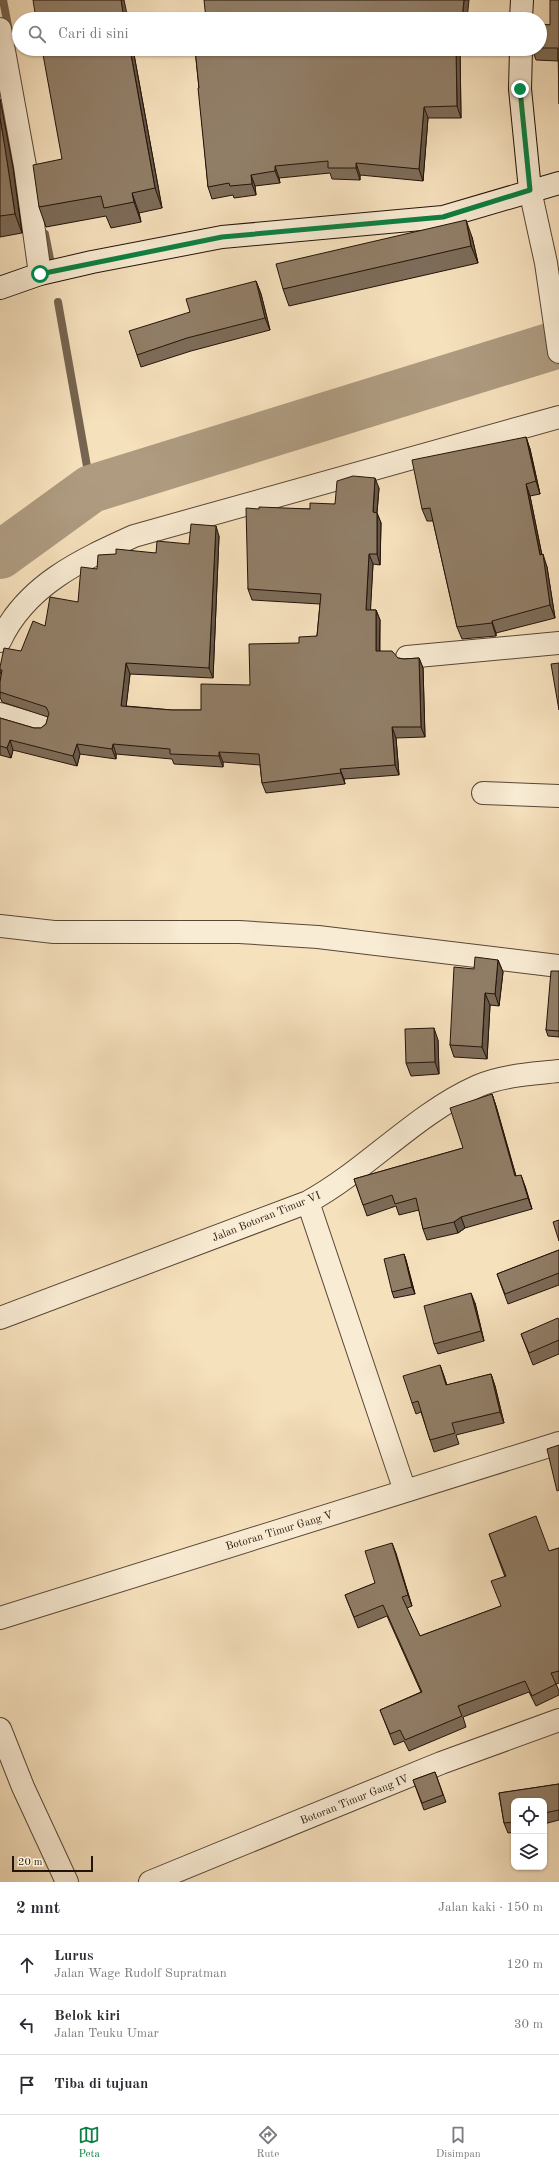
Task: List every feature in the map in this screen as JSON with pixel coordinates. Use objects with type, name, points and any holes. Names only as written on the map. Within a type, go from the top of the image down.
[{"type":"street","points":[[522,0],[522,12]]},
{"type":"street","points":[[0,30],[25,166],[40,274]]},
{"type":"street","points":[[521,56],[520,89],[530,190],[550,287],[559,352]]},
{"type":"street","points":[[0,288],[40,274],[222,237],[443,217],[530,190],[559,183]]},
{"type":"street","points":[[0,640],[14,617],[29,598],[54,577],[86,558],[134,536],[559,417]]},
{"type":"street","points":[[407,657],[559,643]]},
{"type":"street","points":[[0,714],[41,726]]},
{"type":"street","points":[[483,793],[559,796]]},
{"type":"street","points":[[0,926],[54,932],[239,932],[318,937],[559,966]]},
{"type":"street","name":"Jalan Botoran Timur VI","points":[[0,1318],[308,1202],[331,1189],[424,1118],[479,1086],[510,1077],[559,1071]]},
{"type":"street","points":[[308,1202],[405,1491]]},
{"type":"street","name":"Botoran Timur Gang V","points":[[0,1618],[559,1443]]},
{"type":"street","name":"Botoran Timur Gang IV","points":[[150,1882],[441,1763],[559,1720]]},
{"type":"street","points":[[0,1729],[23,1787],[67,1882]]},
{"type":"building","points":[[33,0],[121,0],[123,12],[35,12]]},
{"type":"building","points":[[204,0],[464,0],[463,12],[205,12]]},
{"type":"building","points":[[550,0],[559,0],[559,104],[558,48],[547,48],[547,25],[550,25]]},
{"type":"building","points":[[43,56],[131,56],[155,188],[132,193],[134,202],[104,208],[101,196],[39,207],[33,165],[62,159]]},
{"type":"building","points":[[196,56],[456,56],[457,106],[424,107],[419,169],[356,163],[356,168],[328,168],[328,161],[275,166],[275,171],[251,175],[252,184],[230,186],[229,183],[208,187]]},
{"type":"building","points":[[0,118],[15,214],[0,216]]},
{"type":"building","points":[[466,220],[471,246],[283,289],[276,264]]},
{"type":"building","points":[[256,281],[265,318],[187,338],[137,355],[129,331],[190,312],[186,299]]},
{"type":"building","points":[[526,437],[536,481],[526,484],[540,555],[543,554],[550,605],[492,621],[492,623],[457,627],[430,508],[422,509],[412,460]]},
{"type":"building","points":[[353,476],[375,478],[373,512],[377,513],[377,554],[369,554],[366,610],[376,610],[376,651],[392,651],[398,658],[404,659],[419,658],[421,727],[392,727],[395,765],[340,769],[341,773],[262,783],[259,754],[219,752],[219,756],[170,754],[170,749],[113,744],[112,749],[77,744],[73,756],[10,740],[7,748],[0,746],[0,718],[34,728],[41,728],[46,724],[49,713],[46,707],[0,692],[2,670],[0,670],[0,667],[4,648],[21,651],[33,621],[45,626],[50,597],[78,602],[81,567],[97,569],[98,555],[116,554],[116,549],[156,553],[157,541],[189,544],[191,524],[216,526],[209,668],[126,663],[121,706],[172,710],[201,710],[201,684],[250,685],[249,644],[299,643],[299,637],[317,636],[321,594],[248,589],[246,508],[259,509],[259,507],[310,509],[310,503],[335,504],[337,481]]},
{"type":"building","points":[[559,663],[559,710],[551,664]]},
{"type":"building","points":[[475,957],[498,960],[495,994],[485,993],[482,1047],[450,1045],[454,967],[474,969]]},
{"type":"building","points":[[551,971],[559,971],[559,1031],[546,1030]]},
{"type":"building","points":[[434,1028],[435,1062],[406,1063],[405,1029]]},
{"type":"building","points":[[492,1094],[515,1176],[521,1175],[528,1198],[461,1217],[454,1222],[423,1229],[416,1198],[395,1204],[392,1195],[363,1205],[354,1179],[463,1148],[450,1108]]},
{"type":"building","points":[[559,1220],[559,1241],[553,1222]]},
{"type":"building","points":[[559,1250],[559,1273],[505,1294],[497,1274]]},
{"type":"building","points":[[404,1254],[412,1287],[392,1292],[384,1259]]},
{"type":"building","points":[[471,1293],[481,1331],[434,1344],[424,1306]]},
{"type":"building","points":[[558,1318],[559,1340],[529,1353],[521,1334]]},
{"type":"building","points":[[440,1365],[446,1385],[491,1374],[500,1412],[452,1423],[455,1433],[430,1440],[418,1401],[412,1403],[403,1376]]},
{"type":"building","points":[[559,1445],[559,1490],[557,1491],[547,1449]]},
{"type":"building","points":[[536,1516],[549,1551],[559,1548],[559,1671],[551,1673],[556,1684],[532,1696],[525,1681],[458,1706],[462,1716],[405,1740],[400,1730],[390,1734],[380,1710],[422,1692],[383,1605],[354,1617],[345,1595],[375,1583],[365,1551],[392,1543],[408,1595],[402,1597],[420,1636],[501,1606],[491,1581],[506,1576],[489,1534]]},
{"type":"building","points":[[435,1772],[443,1795],[422,1803],[413,1780]]},
{"type":"building","points":[[559,1784],[559,1810],[547,1812],[547,1798],[511,1798],[511,1822],[504,1823],[499,1793]]},
{"type":"waterway","points":[[3,0],[9,31]]},
{"type":"waterway","points":[[45,234],[51,264]]},
{"type":"waterway","points":[[58,302],[91,489]]},
{"type":"waterway","points":[[0,555],[91,489],[559,344]]},
{"type":"route","points":[[40,274],[92,262],[222,237],[443,217],[530,190],[520,89]]}]
